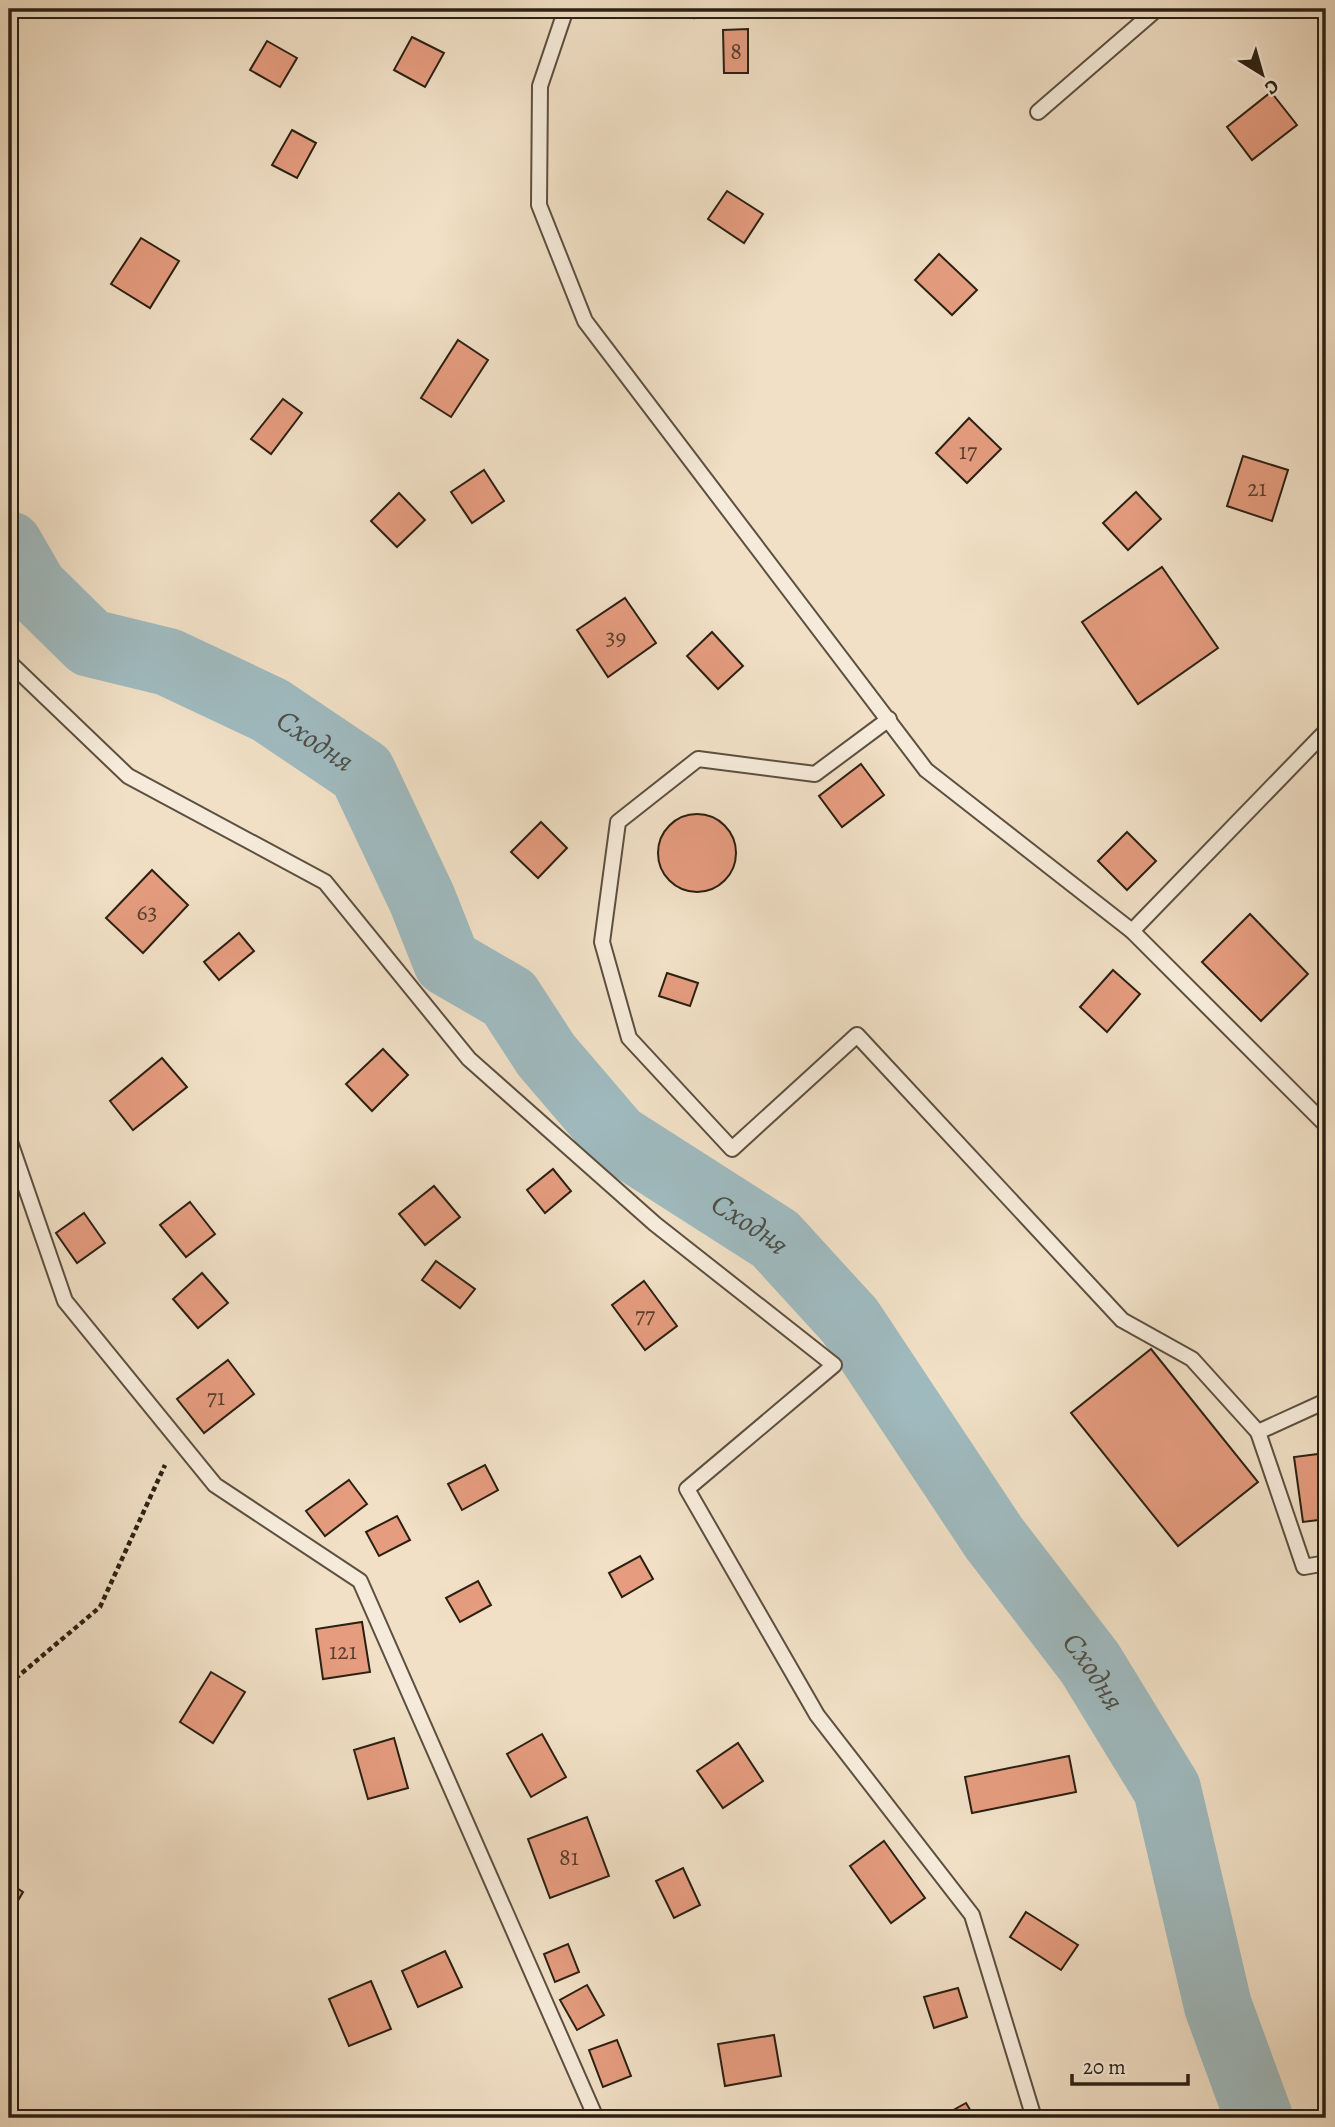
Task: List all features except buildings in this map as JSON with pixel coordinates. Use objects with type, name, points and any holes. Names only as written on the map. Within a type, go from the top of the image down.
[{"type":"lane","points":[[566,9],[540,86],[539,205],[585,321],[926,770],[1132,931],[1326,1125]]},
{"type":"lane","points":[[1038,112],[1157,9]]},
{"type":"lane","points":[[9,662],[128,776],[325,882],[469,1059],[654,1224],[834,1365],[687,1489],[817,1715],[972,1914],[1034,2118]]},
{"type":"lane","points":[[888,719],[815,775],[698,759],[618,822],[602,942],[629,1038],[732,1149],[857,1035],[1122,1320],[1192,1359],[1258,1432],[1304,1567],[1326,1563]]},
{"type":"lane","points":[[1132,931],[1326,732]]},
{"type":"lane","points":[[9,1139],[65,1301],[215,1485],[360,1581],[596,2118]]},
{"type":"lane","points":[[1258,1432],[1326,1401]]},
{"type":"path","points":[[9,1684],[100,1607],[177,1439]]},
{"type":"waterway","name":"Сходня","points":[[9,545],[34,588],[90,643],[168,662],[270,710],[362,772],[422,899],[447,962],[509,998],[546,1055],[617,1138],[775,1239],[850,1321],[994,1538],[1090,1663],[1167,1789],[1218,2006],[1259,2118]]}]
